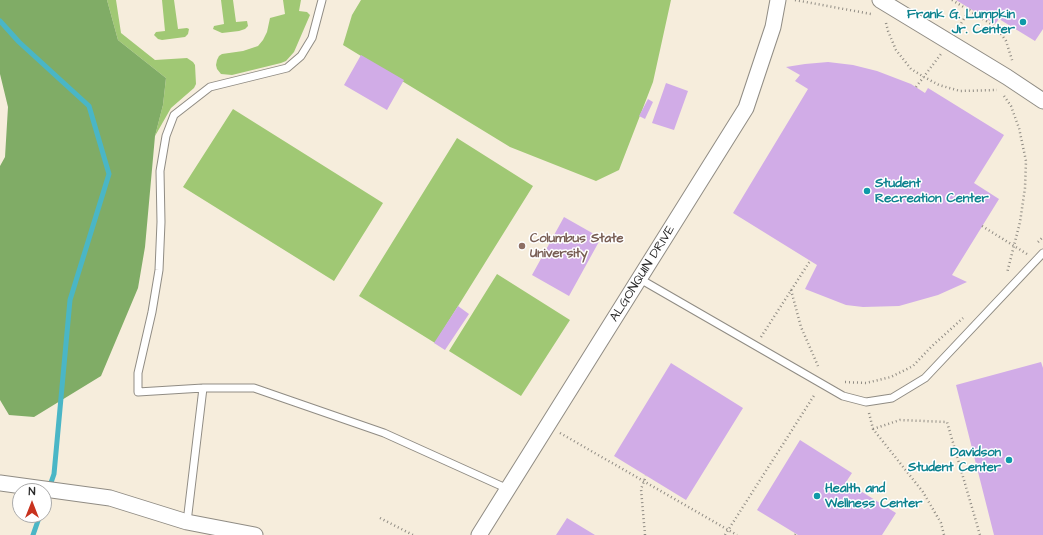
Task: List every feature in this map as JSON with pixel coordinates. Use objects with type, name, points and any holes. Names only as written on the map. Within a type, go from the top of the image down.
[{"type":"street","name":"ALGONQUIN DRIVE","points":[[479,535],[746,108],[774,27],[778,0]]},
{"type":"street","points":[[880,0],[1043,101]]},
{"type":"street","points":[[7,484],[110,498],[187,522],[255,535]]},
{"type":"lane","points":[[322,0],[312,38],[301,56],[287,68],[210,87],[174,115],[166,136],[160,171],[161,222],[159,270],[152,312],[138,373],[138,392],[203,388],[254,388],[384,433],[508,489]]},
{"type":"lane","points":[[640,279],[843,396],[866,402],[892,398],[926,378],[1043,253]]},
{"type":"lane","points":[[187,522],[203,388]]},
{"type":"path","points":[[795,0],[878,15]]},
{"type":"path","points":[[952,0],[996,27],[1006,41],[1013,61],[1013,66],[1007,78]]},
{"type":"path","points":[[885,16],[888,31],[896,50],[911,69],[939,85],[960,91],[1001,90],[1011,106],[1019,128],[1026,161],[1025,188],[1020,222],[1006,277],[1011,272]]},
{"type":"path","points":[[982,226],[1037,260]]},
{"type":"path","points":[[1038,242],[1043,236]]},
{"type":"path","points":[[1027,254],[1032,248]]},
{"type":"path","points":[[755,345],[810,261]]},
{"type":"path","points":[[791,290],[801,328],[817,366],[821,368]]},
{"type":"path","points":[[841,380],[847,382],[866,383],[891,377],[913,366],[930,347],[964,317]]},
{"type":"path","points":[[725,535],[822,384]]},
{"type":"path","points":[[866,402],[873,429],[923,492],[941,523],[944,535]]},
{"type":"path","points":[[873,429],[900,420],[947,422],[980,535]]},
{"type":"path","points":[[548,426],[737,535]]},
{"type":"path","points":[[645,535],[641,489],[646,476]]},
{"type":"path","points":[[380,518],[413,535]]},
{"type":"green space","points":[[0,0],[107,0],[118,40],[166,78],[163,105],[155,136],[145,247],[138,288],[101,376],[34,417],[9,415],[0,400],[0,166],[5,157],[8,107],[0,74]]},
{"type":"green space","points":[[107,0],[116,0],[121,33],[155,60],[187,58],[195,65],[196,84],[194,88],[171,108],[155,136],[163,105],[166,78],[118,40]]},
{"type":"green space","points":[[162,0],[174,0],[178,29],[189,29],[188,34],[185,37],[162,40],[158,39],[154,35],[156,32],[165,31]]},
{"type":"green space","points":[[221,0],[233,0],[236,22],[247,21],[248,26],[245,29],[222,33],[213,29],[214,26],[224,24]]},
{"type":"green space","points":[[283,0],[301,0],[299,11],[307,12],[310,15],[294,52],[286,61],[281,63],[232,75],[221,74],[216,65],[219,56],[258,46],[267,32],[270,18],[285,14]]},
{"type":"green space","points":[[361,0],[671,0],[653,82],[619,170],[596,181],[510,147],[343,45],[352,15]]},
{"type":"green space","points":[[233,109],[383,203],[334,281],[183,187]]},
{"type":"green space","points":[[457,138],[533,186],[435,343],[359,296]]},
{"type":"green space","points":[[497,274],[570,320],[521,396],[449,351]]},
{"type":"building","name":"Frank G. Lumpkin Jr. Center","points":[[956,0],[1043,0],[1043,29],[1035,41],[999,19],[995,24]]},
{"type":"building","points":[[361,55],[404,80],[387,110],[344,85]]},
{"type":"building","name":"Student Recreation Center","points":[[828,62],[853,65],[877,71],[911,84],[925,93],[928,88],[1004,135],[974,183],[999,199],[952,275],[967,282],[938,295],[899,306],[863,307],[846,305],[805,289],[817,265],[733,213],[808,89],[795,81],[800,75],[786,67]]},
{"type":"building","points":[[666,83],[688,91],[674,130],[652,123]]},
{"type":"building","points":[[648,99],[653,102],[645,119],[639,116]]},
{"type":"building","points":[[564,217],[601,238],[569,296],[532,275]]},
{"type":"building","points":[[458,306],[469,314],[445,350],[434,343]]},
{"type":"building","name":"Davidson Student Center","points":[[1041,362],[1043,368],[1043,535],[994,535],[956,385]]},
{"type":"building","points":[[671,363],[743,408],[686,500],[614,456]]},
{"type":"building","name":"Health and Wellness Center","points":[[800,440],[852,473],[846,482],[896,513],[882,535],[798,535],[757,510]]},
{"type":"building","points":[[567,518],[595,535],[556,535]]},
{"type":"waterway","points":[[0,21],[19,42],[89,106],[109,174],[70,300],[54,474],[51,483]]},
{"type":"waterway","points":[[33,535],[37,523]]},
{"type":"place","name":"Frank G. Lumpkin Jr. Center","points":[[1023,22]]},
{"type":"place","name":"Student Recreation Center","points":[[867,191]]},
{"type":"place","name":"Columbus State University","points":[[522,246]]},
{"type":"place","name":"Davidson Student Center","points":[[1009,460]]},
{"type":"place","name":"Health and Wellness Center","points":[[817,496]]}]
